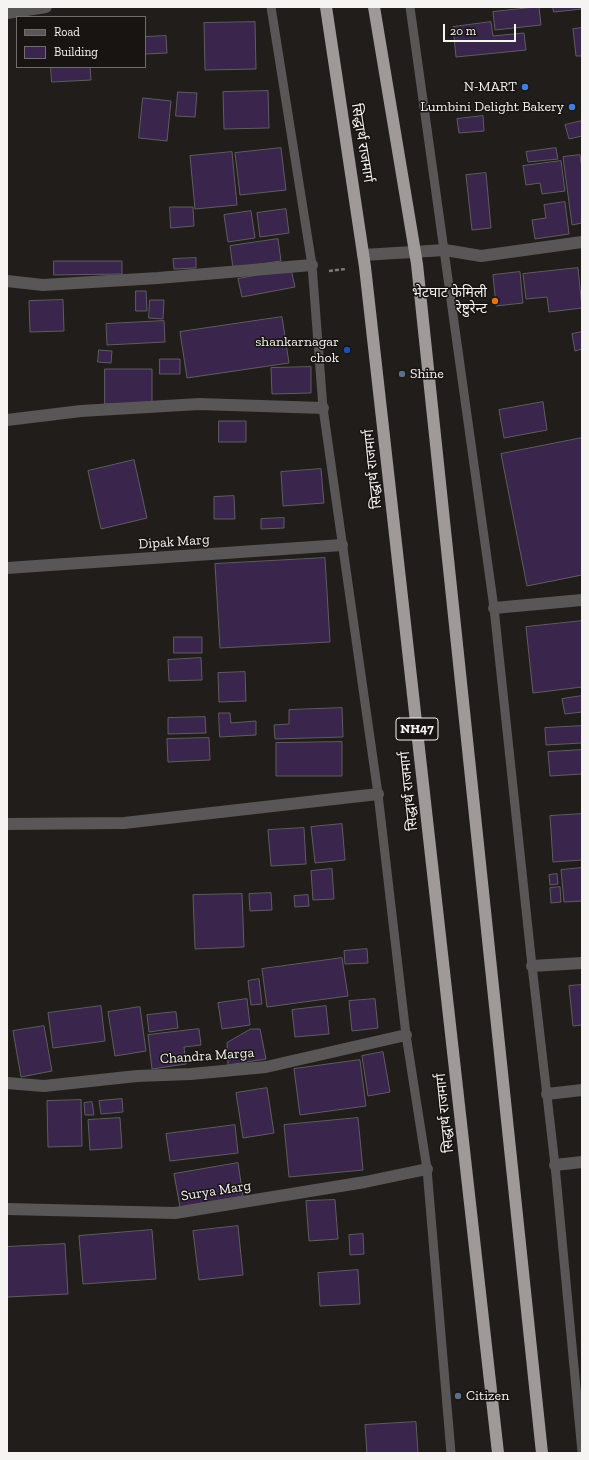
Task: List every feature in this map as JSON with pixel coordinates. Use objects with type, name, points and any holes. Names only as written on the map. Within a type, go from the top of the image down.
[{"type":"highway","name":"सिद्धार्थ राजमार्ग","points":[[326,7],[363,255],[498,1453]]},
{"type":"highway","points":[[374,7],[415,252],[542,1453]]},
{"type":"street","points":[[7,13],[46,7]]},
{"type":"street","points":[[363,255],[445,250],[481,256],[582,242]]},
{"type":"street","points":[[7,281],[50,284],[158,278],[312,265]]},
{"type":"street","points":[[7,420],[81,410],[199,404],[323,408]]},
{"type":"street","name":"Dipak Marg","points":[[7,568],[342,545]]},
{"type":"street","points":[[494,608],[582,600]]},
{"type":"street","points":[[7,824],[124,823],[378,794]]},
{"type":"street","points":[[532,966],[582,964]]},
{"type":"street","name":"Chandra Marga","points":[[7,1083],[44,1086],[137,1076],[191,1074],[266,1067],[406,1035]]},
{"type":"street","points":[[547,1094],[582,1090]]},
{"type":"street","points":[[555,1165],[582,1162]]},
{"type":"street","name":"Surya Marg","points":[[7,1209],[175,1213],[365,1182],[428,1169]]},
{"type":"lane","points":[[271,7],[312,265],[323,408],[378,794],[406,1035],[428,1169],[451,1453]]},
{"type":"lane","points":[[410,7],[494,608],[555,1165],[582,1452]]},
{"type":"building","points":[[539,7],[541,25],[495,30],[493,12]]},
{"type":"building","points":[[553,7],[582,7],[582,9],[554,12]]},
{"type":"building","points":[[255,22],[256,69],[205,70],[204,23]]},
{"type":"building","points":[[491,22],[493,36],[524,33],[526,50],[456,57],[453,27]]},
{"type":"building","points":[[582,28],[582,56],[576,56],[573,29]]},
{"type":"building","points":[[166,36],[167,53],[146,54],[146,37]]},
{"type":"building","points":[[51,68],[90,68],[91,80],[52,82]]},
{"type":"building","points":[[268,91],[269,128],[224,129],[223,92]]},
{"type":"building","points":[[178,92],[197,93],[195,117],[176,116]]},
{"type":"building","points":[[143,98],[171,101],[167,141],[139,138]]},
{"type":"building","points":[[483,116],[484,131],[459,133],[457,119]]},
{"type":"building","points":[[582,121],[582,136],[569,139],[565,125]]},
{"type":"building","points":[[281,148],[286,190],[240,195],[235,153]]},
{"type":"building","points":[[556,148],[558,159],[528,162],[526,152]]},
{"type":"building","points":[[232,152],[237,205],[195,209],[190,156]]},
{"type":"building","points":[[580,155],[582,169],[582,223],[572,225],[563,157]]},
{"type":"building","points":[[561,161],[565,191],[542,194],[540,183],[526,185],[523,166]]},
{"type":"building","points":[[486,173],[491,228],[472,230],[466,175]]},
{"type":"building","points":[[565,202],[569,234],[535,239],[532,220],[546,218],[544,205]]},
{"type":"building","points":[[170,207],[193,207],[194,226],[171,228]]},
{"type":"building","points":[[286,209],[289,233],[260,237],[257,213]]},
{"type":"building","points":[[251,211],[255,238],[228,242],[224,215]]},
{"type":"building","points":[[278,239],[281,261],[233,268],[230,246]]},
{"type":"building","points":[[196,258],[196,268],[174,269],[173,259]]},
{"type":"building","points":[[54,261],[122,261],[122,274],[54,275]]},
{"type":"building","points":[[578,268],[582,308],[549,312],[547,297],[526,299],[523,274]]},
{"type":"building","points":[[291,269],[295,287],[242,297],[238,279]]},
{"type":"building","points":[[520,272],[523,303],[496,306],[493,275]]},
{"type":"building","points":[[136,291],[146,291],[147,311],[136,311]]},
{"type":"building","points":[[63,300],[64,331],[30,332],[29,301]]},
{"type":"building","points":[[150,300],[164,300],[163,319],[149,318]]},
{"type":"building","points":[[282,317],[289,363],[187,378],[180,332]]},
{"type":"building","points":[[164,321],[165,342],[107,345],[106,324]]},
{"type":"building","points":[[582,332],[582,349],[575,351],[572,334]]},
{"type":"building","points":[[99,350],[112,351],[111,363],[98,362]]},
{"type":"building","points":[[160,359],[180,359],[180,374],[160,374]]},
{"type":"building","points":[[311,367],[311,393],[272,394],[271,368]]},
{"type":"building","points":[[105,369],[152,369],[152,403],[105,404]]},
{"type":"building","points":[[543,402],[547,430],[504,438],[499,410]]},
{"type":"building","points":[[219,421],[246,421],[246,442],[219,442]]},
{"type":"building","points":[[582,438],[582,575],[527,586],[501,454]]},
{"type":"building","points":[[134,460],[147,518],[101,529],[88,471]]},
{"type":"building","points":[[321,469],[324,503],[283,506],[281,472]]},
{"type":"building","points":[[234,496],[235,519],[214,519],[214,497]]},
{"type":"building","points":[[284,518],[284,528],[261,529],[261,519]]},
{"type":"building","points":[[325,558],[330,642],[220,648],[215,564]]},
{"type":"building","points":[[582,621],[582,687],[533,693],[526,627]]},
{"type":"building","points":[[174,637],[202,637],[202,653],[174,653]]},
{"type":"building","points":[[201,658],[202,680],[169,681],[168,660]]},
{"type":"building","points":[[245,672],[246,701],[219,702],[218,673]]},
{"type":"building","points":[[582,696],[582,712],[565,714],[562,699]]},
{"type":"building","points":[[342,708],[343,737],[275,739],[274,725],[289,724],[289,710]]},
{"type":"building","points":[[219,713],[230,713],[231,723],[256,721],[256,735],[220,737]]},
{"type":"building","points":[[205,717],[206,733],[168,734],[168,718]]},
{"type":"building","points":[[582,726],[582,743],[546,745],[545,728]]},
{"type":"building","points":[[209,738],[210,760],[168,762],[167,739]]},
{"type":"building","points":[[342,742],[342,776],[276,776],[276,743]]},
{"type":"building","points":[[582,750],[582,774],[550,776],[548,752]]},
{"type":"building","points":[[582,814],[582,860],[553,862],[550,816]]},
{"type":"building","points":[[342,824],[345,860],[315,863],[311,827]]},
{"type":"building","points":[[304,828],[306,864],[271,866],[268,830]]},
{"type":"building","points":[[582,868],[582,901],[564,902],[561,870]]},
{"type":"building","points":[[332,869],[334,899],[313,900],[311,871]]},
{"type":"building","points":[[557,874],[558,884],[550,885],[549,875]]},
{"type":"building","points":[[560,887],[561,902],[551,903],[550,888]]},
{"type":"building","points":[[271,893],[272,910],[250,911],[249,894]]},
{"type":"building","points":[[242,894],[244,947],[195,949],[193,895]]},
{"type":"building","points":[[308,895],[309,906],[295,907],[294,896]]},
{"type":"building","points":[[367,949],[368,963],[345,964],[344,951]]},
{"type":"building","points":[[342,958],[348,996],[267,1007],[262,969]]},
{"type":"building","points":[[259,979],[262,1004],[251,1005],[248,981]]},
{"type":"building","points":[[582,985],[582,1025],[573,1026],[569,986]]},
{"type":"building","points":[[247,999],[250,1025],[222,1029],[218,1003]]},
{"type":"building","points":[[375,999],[378,1028],[352,1031],[349,1001]]},
{"type":"building","points":[[101,1006],[105,1041],[53,1048],[48,1013]]},
{"type":"building","points":[[326,1006],[329,1034],[295,1037],[292,1010]]},
{"type":"building","points":[[140,1007],[146,1051],[115,1056],[108,1012]]},
{"type":"building","points":[[176,1012],[178,1028],[149,1032],[147,1015]]},
{"type":"building","points":[[44,1026],[52,1071],[21,1077],[13,1031]]},
{"type":"building","points":[[199,1029],[201,1045],[184,1047],[186,1064],[152,1069],[148,1035]]},
{"type":"building","points":[[251,1029],[260,1029],[266,1059],[228,1065],[227,1043]]},
{"type":"building","points":[[383,1052],[390,1092],[368,1096],[362,1056]]},
{"type":"building","points":[[360,1060],[366,1106],[300,1115],[294,1069]]},
{"type":"building","points":[[267,1088],[274,1133],[243,1138],[236,1093]]},
{"type":"building","points":[[122,1099],[123,1112],[101,1114],[99,1101]]},
{"type":"building","points":[[81,1100],[82,1146],[48,1147],[47,1101]]},
{"type":"building","points":[[92,1102],[94,1115],[85,1115],[84,1103]]},
{"type":"building","points":[[120,1118],[122,1148],[90,1150],[88,1120]]},
{"type":"building","points":[[358,1118],[363,1170],[289,1177],[284,1125]]},
{"type":"building","points":[[235,1125],[238,1153],[170,1161],[166,1134]]},
{"type":"building","points":[[238,1163],[243,1196],[180,1207],[174,1174]]},
{"type":"building","points":[[335,1200],[338,1239],[309,1241],[306,1201]]},
{"type":"building","points":[[238,1226],[243,1275],[199,1280],[193,1231]]},
{"type":"building","points":[[152,1230],[156,1279],[83,1284],[79,1236]]},
{"type":"building","points":[[363,1234],[364,1254],[350,1255],[349,1235]]},
{"type":"building","points":[[65,1244],[68,1294],[7,1297],[7,1247]]},
{"type":"building","points":[[358,1270],[360,1304],[320,1306],[318,1273]]},
{"type":"building","points":[[416,1422],[418,1453],[367,1453],[365,1425]]},
{"type":"place","name":"N-MART","points":[[525,87]]},
{"type":"place","name":"Lumbini Delight Bakery","points":[[572,107]]},
{"type":"place","name":"भेटघाट फेमिली रेष्टुरेन्ट","points":[[495,301]]},
{"type":"place","name":"shankarnagar chok","points":[[347,350]]},
{"type":"place","name":"Shine","points":[[402,374]]},
{"type":"place","name":"Citizen","points":[[458,1396]]}]
